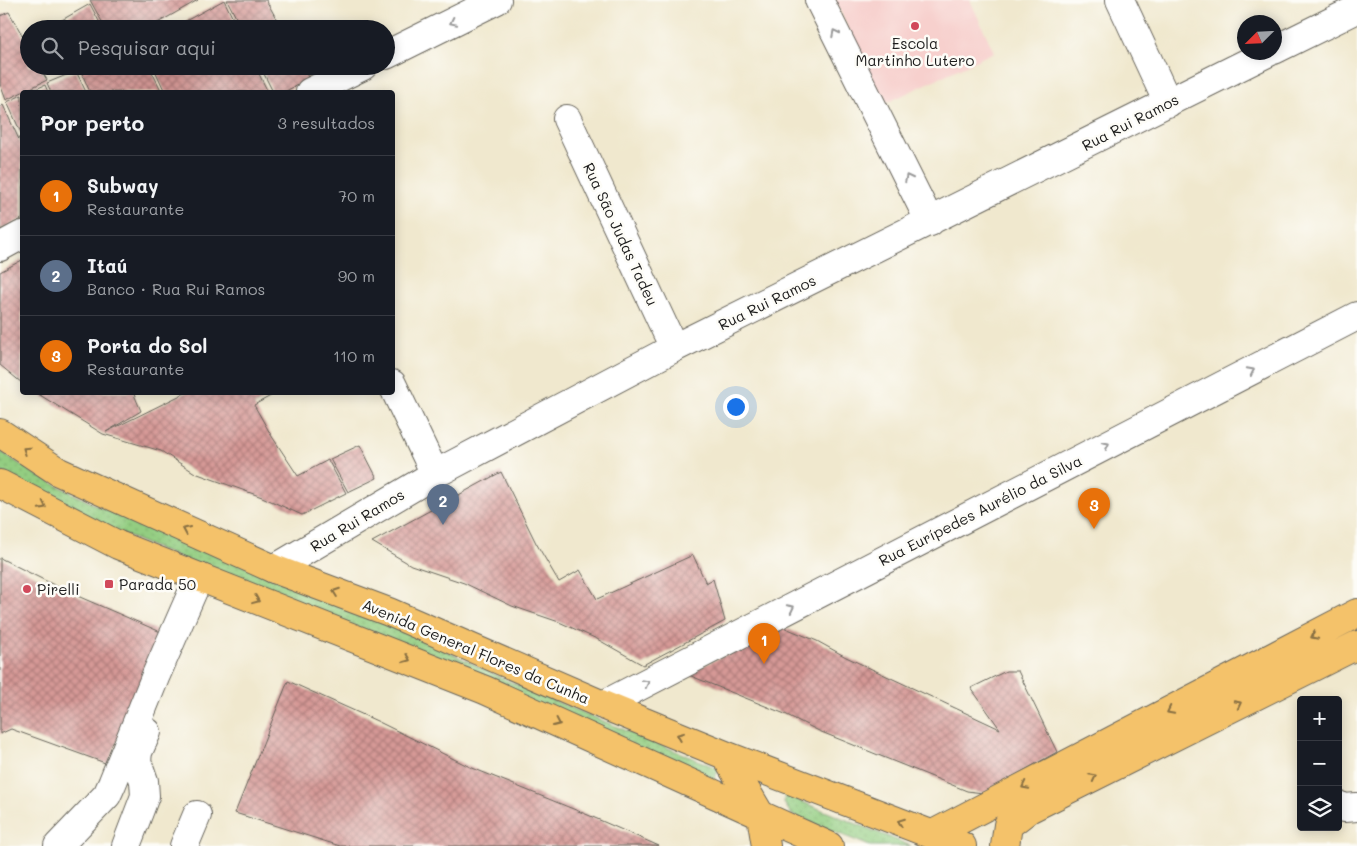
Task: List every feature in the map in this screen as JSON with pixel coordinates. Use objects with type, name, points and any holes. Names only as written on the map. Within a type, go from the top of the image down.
[{"type":"main road","name":"Avenida General Flores da Cunha","points":[[0,433],[59,472],[274,569],[390,612],[603,705],[725,755],[962,846]]},
{"type":"main road","points":[[0,484],[118,545],[485,690],[829,846]]},
{"type":"main road","points":[[933,834],[1357,613]]},
{"type":"main road","points":[[1005,846],[1008,825],[1029,810],[1357,645]]},
{"type":"main road","points":[[725,755],[761,816],[766,846]]},
{"type":"street","points":[[395,50],[496,0]]},
{"type":"street","points":[[819,0],[930,222]]},
{"type":"street","points":[[1120,0],[1168,103]]},
{"type":"street","points":[[1282,46],[1357,9]]},
{"type":"street","name":"Rua Rui Ramos","points":[[274,569],[435,474],[674,348],[1253,60]]},
{"type":"street","points":[[314,90],[345,75]]},
{"type":"street","name":"Rua São Judas Tadeu","points":[[567,120],[674,348]]},
{"type":"street","points":[[0,247],[20,236]]},
{"type":"street","name":"Rua Eurípedes Aurélio da Silva","points":[[603,705],[1357,316]]},
{"type":"street","points":[[395,390],[435,474]]},
{"type":"street","points":[[58,846],[107,794],[156,675],[208,581]]},
{"type":"street","points":[[126,846],[146,789],[137,761],[138,752],[208,581]]},
{"type":"street","points":[[1342,807],[1357,808]]},
{"type":"street","points":[[184,846],[197,815]]},
{"type":"shaded area","name":"Escola Martinho Lutero","points":[[835,0],[970,0],[994,52],[884,104]]},
{"type":"green space","points":[[0,451],[33,473],[99,507],[418,637],[504,679],[719,769],[714,780],[115,531],[0,471]]},
{"type":"green space","points":[[785,794],[911,846],[870,846],[792,815],[784,803]]},
{"type":"building","points":[[90,0],[198,0],[163,20],[101,20]]},
{"type":"building","points":[[224,0],[234,20],[187,20]]},
{"type":"building","points":[[227,0],[266,0],[277,20],[237,20]]},
{"type":"building","points":[[90,4],[98,20],[62,20]]},
{"type":"building","points":[[9,12],[20,31],[20,75],[44,75],[47,80],[26,90],[20,90],[20,93],[6,100],[0,84],[0,16]]},
{"type":"building","points":[[66,75],[78,75],[85,90],[50,90],[47,83]]},
{"type":"building","points":[[83,75],[154,75],[161,90],[89,90]]},
{"type":"building","points":[[157,75],[260,75],[267,90],[164,90]]},
{"type":"building","points":[[264,75],[307,75],[309,79],[288,90],[272,90]]},
{"type":"building","points":[[45,85],[47,90],[34,90]]},
{"type":"building","points":[[20,96],[20,131],[7,102]]},
{"type":"building","points":[[3,105],[20,142],[20,220],[0,230],[0,107]]},
{"type":"building","points":[[20,261],[20,381],[0,365],[0,272]]},
{"type":"building","points":[[40,395],[134,395],[141,411],[106,432],[181,395],[272,395],[254,405],[298,476],[328,460],[346,493],[302,515],[262,497],[195,473],[161,451],[103,434]]},
{"type":"building","points":[[360,445],[377,478],[348,492],[330,459]]},
{"type":"building","points":[[501,472],[536,543],[559,582],[580,570],[597,599],[693,555],[706,583],[713,579],[725,621],[643,665],[597,639],[559,622],[512,606],[464,583],[411,565],[372,542]]},
{"type":"building","points":[[0,558],[66,591],[163,633],[108,764],[11,729],[0,734]]},
{"type":"building","points":[[783,627],[817,641],[846,657],[1000,729],[971,688],[1006,671],[1018,671],[1057,752],[983,793],[967,791],[686,674]]},
{"type":"building","points":[[288,681],[377,721],[470,767],[659,846],[340,846],[235,813]]},
{"type":"place","name":"Escola Martinho Lutero","points":[[915,26]]},
{"type":"place","name":"Itaú","points":[[443,525]]},
{"type":"place","name":"Porta do Sol","points":[[1094,529]]},
{"type":"place","name":"Parada 50","points":[[109,584]]},
{"type":"place","name":"Pirelli","points":[[27,589]]},
{"type":"place","name":"Subway","points":[[764,664]]}]
